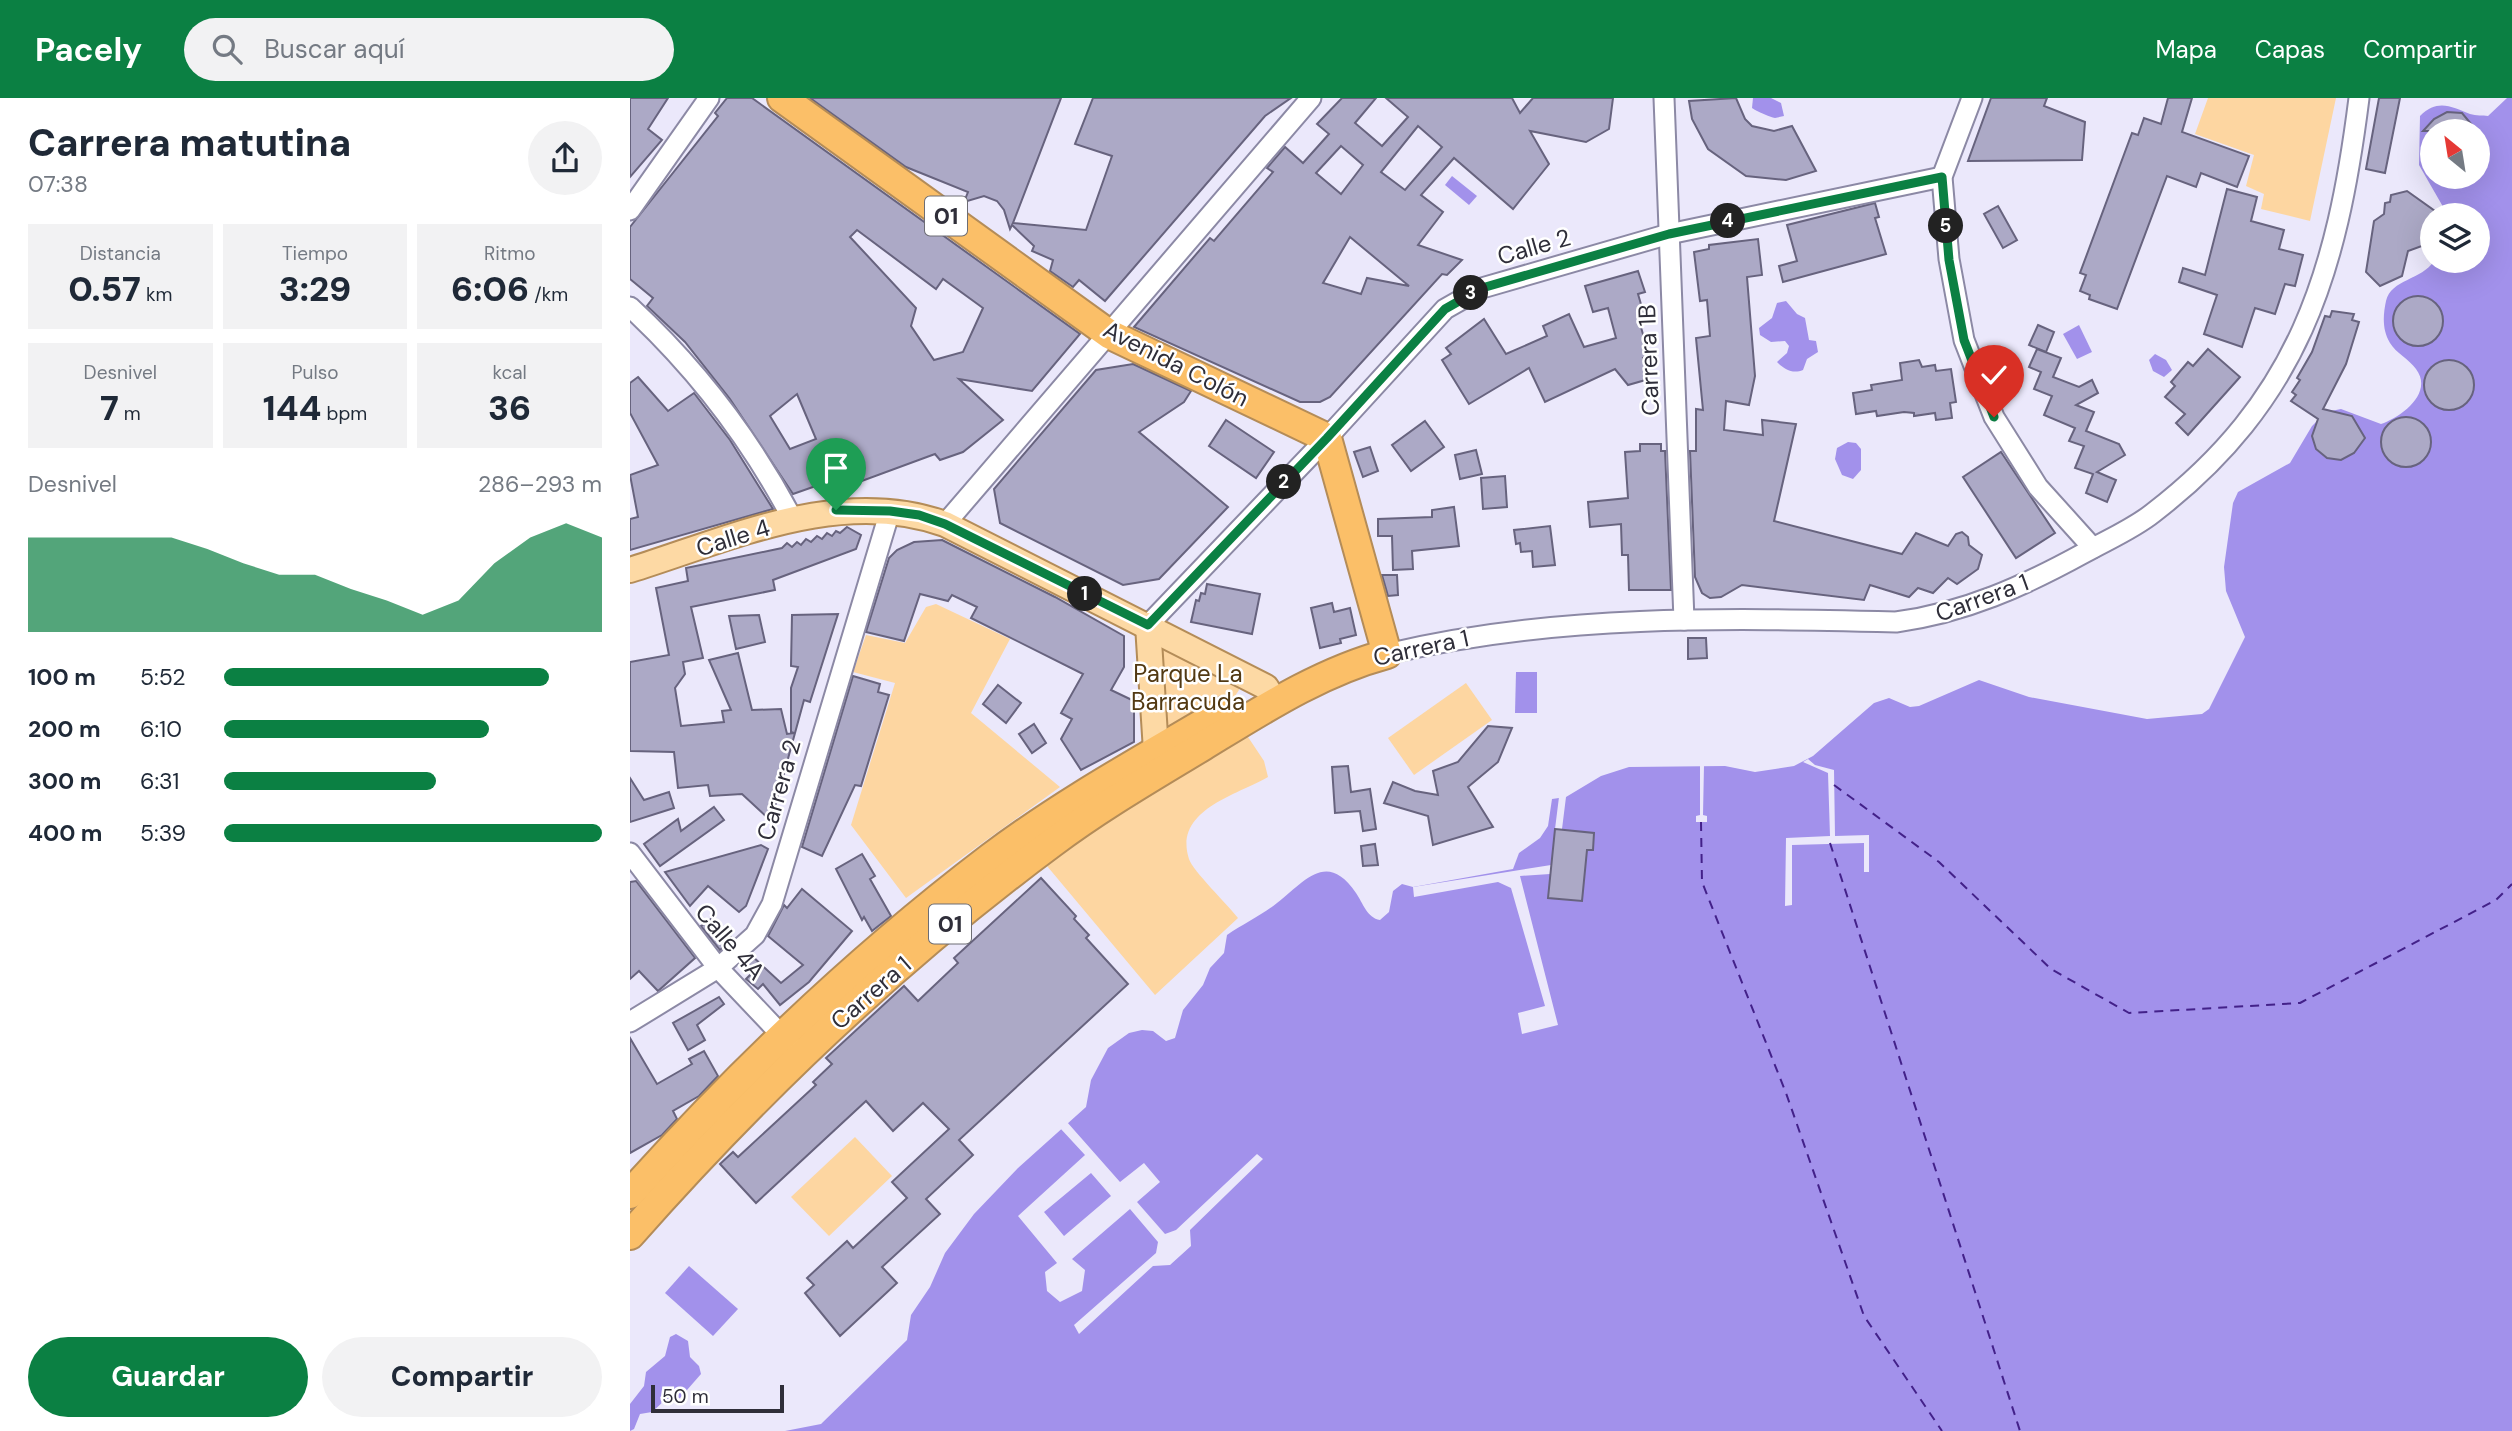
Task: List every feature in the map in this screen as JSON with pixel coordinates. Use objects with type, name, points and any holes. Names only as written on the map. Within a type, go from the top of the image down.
[{"type":"highway","name":"Avenida Colón","points":[[782,98],[1109,334],[1327,438]]},
{"type":"highway","points":[[1327,438],[1387,654]]},
{"type":"highway","name":"Carrera 1","points":[[630,1235],[791,1046],[991,857],[1107,778],[1161,760],[1271,694],[1387,654]]},
{"type":"highway","name":"Carrera 1","points":[[630,1194],[725,1091],[791,1046]]},
{"type":"main road","name":"Calle 4","points":[[630,570],[793,520],[836,510],[890,511],[919,515],[945,524],[1148,625],[1271,694]]},
{"type":"main road","points":[[1148,625],[1161,760]]},
{"type":"street","points":[[630,210],[709,98]]},
{"type":"street","points":[[945,524],[1311,98]]},
{"type":"street","name":"Carrera 1B","points":[[1664,98],[1684,620]]},
{"type":"street","points":[[1972,98],[1942,177],[1949,260],[1964,340],[1994,417],[2038,487],[2093,548]]},
{"type":"street","name":"Carrera 1","points":[[1387,654],[1504,631],[1580,623],[1684,620],[1896,622],[1929,618],[2027,584],[2151,515],[2208,467],[2240,432],[2276,383],[2299,340],[2329,264],[2359,98]]},
{"type":"street","name":"Calle 2","points":[[1148,625],[1327,438],[1445,309],[1462,297],[1482,288],[1669,234],[1942,177]]},
{"type":"street","points":[[630,307],[695,372],[738,425],[793,520]]},
{"type":"street","name":"Carrera 2","points":[[630,1022],[718,968],[755,935],[772,904],[890,511]]},
{"type":"street","name":"Calle 4A","points":[[630,853],[718,968],[791,1046]]},
{"type":"green space","points":[[2208,98],[2336,98],[2310,221],[2261,209],[2264,194],[2246,186],[2254,155],[2195,134]]},
{"type":"green space","points":[[936,604],[1010,639],[971,713],[1060,787],[906,898],[851,825],[895,683],[853,672],[866,635],[905,643],[926,607]]},
{"type":"green space","name":"Parque La Barracuda","points":[[1159,646],[1238,683],[1239,690],[1235,696],[1172,732],[1167,731]]},
{"type":"green space","points":[[1466,683],[1492,720],[1414,775],[1388,738]]},
{"type":"green space","points":[[1244,731],[1264,761],[1268,777],[1211,806],[1190,828],[1187,842],[1192,864],[1238,918],[1155,995],[1042,860]]},
{"type":"green space","points":[[855,1137],[892,1176],[829,1236],[791,1197]]},
{"type":"shaded area","points":[[1753,98],[1771,98],[1781,103],[1784,116],[1775,118],[1752,108]]},
{"type":"shaded area","points":[[2507,98],[2512,98],[2512,1431],[785,1431],[821,1424],[907,1340],[911,1315],[930,1287],[945,1253],[974,1214],[1018,1168],[1086,1107],[1091,1080],[1108,1048],[1129,1033],[1142,1030],[1153,1031],[1166,1041],[1175,1038],[1183,1010],[1203,985],[1210,968],[1224,953],[1227,935],[1316,874],[1326,871],[1345,880],[1369,913],[1380,920],[1389,912],[1393,891],[1402,884],[1413,887],[1513,869],[1519,853],[1540,838],[1548,826],[1552,799],[1566,797],[1601,776],[1629,767],[1725,766],[1755,772],[1794,766],[1813,756],[1874,703],[1889,698],[1910,707],[1919,706],[1979,680],[2029,697],[2147,719],[2202,714],[2209,709],[2245,637],[2226,591],[2224,567],[2233,503],[2238,492],[2290,463],[2312,426],[2326,412],[2341,409],[2381,424],[2413,403],[2421,387],[2420,378],[2416,369],[2387,338],[2384,322],[2386,301],[2394,288],[2420,273],[2490,273],[2490,203],[2441,203],[2433,189],[2490,189],[2490,119],[2420,119],[2419,165],[2420,116],[2439,106],[2451,107],[2472,115],[2488,116]]},
{"type":"shaded area","points":[[1452,176],[1477,196],[1469,205],[1445,185]]},
{"type":"shaded area","points":[[1786,301],[1797,314],[1805,318],[1809,340],[1816,341],[1818,352],[1807,359],[1803,370],[1796,372],[1777,362],[1787,353],[1789,346],[1785,341],[1771,342],[1760,335],[1759,328],[1772,318],[1777,303]]},
{"type":"shaded area","points":[[2079,325],[2092,352],[2077,359],[2063,334]]},
{"type":"shaded area","points":[[2155,354],[2166,360],[2172,370],[2164,377],[2153,371],[2149,360]]},
{"type":"shaded area","points":[[1848,442],[1856,443],[1861,449],[1861,470],[1853,479],[1842,475],[1835,459],[1837,448]]},
{"type":"shaded area","points":[[1516,672],[1537,672],[1537,713],[1515,713]]},
{"type":"shaded area","points":[[689,1266],[738,1309],[713,1336],[665,1293]]},
{"type":"shaded area","points":[[676,1334],[688,1341],[690,1357],[699,1366],[701,1374],[680,1398],[664,1401],[652,1412],[640,1414],[634,1429],[630,1431],[630,1404],[644,1386],[646,1372],[665,1356],[670,1337]]},
{"type":"pier","points":[[1808,759],[1815,765],[1834,770],[1835,836],[1869,835],[1869,872],[1864,872],[1864,843],[1792,845],[1792,905],[1785,906],[1786,838],[1830,836],[1828,773],[1803,762]]},
{"type":"pier","points":[[1704,765],[1703,815],[1707,816],[1707,822],[1696,822],[1696,816],[1700,815],[1700,766]]},
{"type":"pier","points":[[1559,797],[1566,797],[1562,829],[1555,829]]},
{"type":"pier","points":[[1551,865],[1550,874],[1520,876],[1558,1025],[1522,1034],[1518,1013],[1545,1006],[1511,888],[1498,882],[1414,897],[1413,887]]},
{"type":"pier","points":[[1067,1122],[1120,1182],[1144,1163],[1160,1182],[1137,1202],[1165,1234],[1176,1230],[1257,1154],[1263,1159],[1190,1230],[1191,1246],[1170,1265],[1153,1266],[1079,1334],[1074,1325],[1156,1253],[1158,1242],[1130,1209],[1072,1259],[1085,1270],[1082,1291],[1060,1302],[1047,1291],[1045,1272],[1057,1263],[1018,1216],[1085,1155],[1060,1128]],"holes":[[[1091,1173],[1111,1196],[1064,1236],[1044,1212]]]},
{"type":"building","points":[[630,98],[668,98],[648,129],[662,140],[630,177]]},
{"type":"building","points":[[727,98],[752,98],[1080,334],[1032,391],[959,379],[1003,420],[963,452],[940,460],[935,454],[851,485],[847,475],[793,494],[730,399],[685,342],[647,306],[653,298],[630,279],[630,227],[718,116],[715,113]],"holes":[[[857,230],[936,289],[943,279],[983,308],[963,352],[934,360],[911,326],[916,308],[850,237]],[[797,394],[816,439],[790,449],[770,416]]]},
{"type":"building","points":[[810,98],[1061,98],[1013,223],[1086,230],[1112,156],[1075,144],[1093,98],[1291,98],[1265,116],[1105,301],[1079,280],[1073,287],[1050,271],[1053,260],[1032,251],[1034,246],[1012,225],[1010,229],[1004,210],[997,201],[984,196],[964,202],[968,192],[906,167]]},
{"type":"building","points":[[1342,98],[1376,98],[1355,123],[1382,146],[1408,117],[1386,98],[1512,98],[1520,113],[1533,98],[1613,98],[1609,129],[1586,142],[1530,131],[1549,164],[1513,209],[1454,158],[1421,195],[1443,212],[1418,245],[1462,260],[1447,275],[1442,274],[1330,397],[1320,402],[1300,402],[1134,327],[1210,238],[1214,241],[1273,172],[1267,168],[1285,147],[1303,163],[1329,134],[1317,124]],"holes":[[[1418,126],[1442,147],[1405,190],[1381,172]],[[1341,146],[1363,165],[1341,194],[1316,173]],[[1350,237],[1409,286],[1367,278],[1361,294],[1323,283]]]},
{"type":"building","points":[[1736,98],[1745,119],[1752,126],[1774,131],[1792,126],[1816,171],[1786,180],[1746,176],[1708,149],[1692,119],[1689,101]]},
{"type":"building","points":[[1991,98],[2047,98],[2044,106],[2085,122],[2082,160],[1968,161]]},
{"type":"building","points":[[2168,98],[2192,98],[2182,132],[2249,156],[2237,187],[2201,173],[2196,187],[2167,176],[2117,309],[2089,299],[2090,295],[2080,291],[2086,275],[2080,273],[2132,133],[2138,135],[2144,118],[2161,124]]},
{"type":"building","points":[[2379,98],[2400,98],[2385,173],[2366,169]]},
{"type":"building","points":[[2447,112],[2462,113],[2467,119],[2434,119]]},
{"type":"building","points":[[2227,189],[2257,197],[2251,221],[2284,230],[2279,249],[2303,255],[2295,286],[2285,284],[2275,314],[2255,308],[2242,347],[2204,334],[2217,295],[2179,282],[2183,268],[2205,275]]},
{"type":"building","points":[[2407,191],[2424,203],[2420,203],[2420,247],[2408,251],[2402,276],[2380,286],[2366,272],[2374,221],[2384,214],[2385,203],[2390,202],[2391,195]]},
{"type":"building","points":[[1875,203],[1879,217],[1875,218],[1886,254],[1783,282],[1779,266],[1797,261],[1787,225]]},
{"type":"building","points":[[1998,206],[2017,240],[2003,248],[1984,214]]},
{"type":"building","points":[[1758,239],[1762,275],[1747,277],[1755,376],[1749,405],[1726,401],[1724,430],[1763,435],[1762,420],[1796,424],[1774,521],[1902,554],[1916,533],[1948,546],[1956,534],[1962,532],[1968,537],[1969,545],[1982,555],[1978,569],[1957,584],[1948,578],[1933,593],[1918,588],[1909,597],[1870,585],[1864,600],[1742,585],[1721,597],[1710,598],[1702,593],[1695,577],[1690,451],[1696,451],[1696,409],[1703,410],[1696,338],[1710,336],[1707,300],[1700,301],[1694,252],[1709,249],[1709,245]]},
{"type":"building","points":[[1638,271],[1645,292],[1638,294],[1645,318],[1639,320],[1649,356],[1643,358],[1649,379],[1628,385],[1615,369],[1545,402],[1529,368],[1469,404],[1442,360],[1451,354],[1446,348],[1484,319],[1506,354],[1547,336],[1543,326],[1569,314],[1584,347],[1616,338],[1608,308],[1593,312],[1585,286]]},
{"type":"building","points":[[2418,296],[2435,304],[2443,321],[2435,338],[2418,346],[2401,338],[2393,321],[2401,304]]},
{"type":"building","points":[[2332,311],[2354,314],[2352,320],[2359,322],[2346,364],[2323,409],[2352,416],[2365,438],[2354,453],[2341,460],[2327,458],[2316,449],[2312,436],[2318,419],[2291,401],[2296,395],[2292,392],[2300,380],[2297,378],[2312,352],[2325,316],[2330,317]]},
{"type":"building","points":[[2038,325],[2054,332],[2046,352],[2029,345]]},
{"type":"building","points":[[2037,349],[2061,358],[2053,377],[2079,387],[2092,380],[2098,393],[2076,405],[2094,412],[2086,431],[2119,444],[2125,455],[2097,472],[2116,480],[2107,502],[2086,493],[2093,474],[2075,468],[2084,446],[2069,441],[2075,428],[2044,415],[2052,396],[2034,389],[2041,372],[2029,367]]},
{"type":"building","points":[[2208,349],[2240,377],[2188,435],[2176,423],[2185,414],[2165,397],[2175,386],[2171,382],[2188,362],[2193,366]]},
{"type":"building","points":[[1919,360],[1922,367],[1935,365],[1936,371],[1951,369],[1956,402],[1950,403],[1952,418],[1936,420],[1935,413],[1914,416],[1914,413],[1904,412],[1877,416],[1876,411],[1856,414],[1853,393],[1872,390],[1871,385],[1902,380],[1900,363]]},
{"type":"building","points":[[2449,360],[2466,368],[2474,385],[2466,402],[2449,410],[2432,402],[2424,385],[2432,368]]},
{"type":"building","points":[[1133,364],[1191,391],[1184,402],[1139,432],[1228,507],[1159,579],[1123,585],[1000,523],[994,489],[1096,370]]},
{"type":"building","points":[[638,377],[668,411],[694,393],[730,440],[773,509],[630,550],[630,519],[638,517],[630,475],[658,465],[630,413],[630,383]]},
{"type":"building","points":[[2406,417],[2423,425],[2431,442],[2423,459],[2406,467],[2389,459],[2381,442],[2389,425]]},
{"type":"building","points":[[1226,420],[1274,452],[1256,478],[1209,446]]},
{"type":"building","points":[[1425,421],[1444,447],[1411,471],[1392,445]]},
{"type":"building","points":[[1640,444],[1661,444],[1661,451],[1665,451],[1671,590],[1629,590],[1628,555],[1622,555],[1621,524],[1590,527],[1588,502],[1628,498],[1625,452],[1640,451]]},
{"type":"building","points":[[1370,447],[1378,471],[1363,477],[1354,452]]},
{"type":"building","points":[[1476,450],[1482,474],[1460,479],[1455,455]]},
{"type":"building","points":[[2001,452],[2055,533],[2016,558],[1963,477]]},
{"type":"building","points":[[1505,476],[1507,507],[1483,509],[1481,478]]},
{"type":"building","points":[[1454,507],[1459,546],[1412,551],[1413,569],[1393,570],[1392,536],[1378,536],[1378,519],[1432,517],[1432,510]]},
{"type":"building","points":[[1550,526],[1555,565],[1533,567],[1532,551],[1521,552],[1520,543],[1516,544],[1514,530]]},
{"type":"building","points":[[847,527],[861,535],[856,549],[773,580],[775,590],[691,607],[703,658],[683,662],[685,674],[675,688],[681,726],[724,722],[722,711],[731,710],[709,660],[738,653],[752,710],[781,709],[787,734],[794,733],[791,732],[791,688],[798,667],[791,666],[792,615],[838,614],[810,702],[804,700],[771,821],[742,794],[710,796],[708,785],[678,788],[674,752],[630,751],[630,662],[669,655],[656,588],[688,581],[686,568],[782,548],[787,543],[792,547],[797,542],[801,545],[806,539],[811,542],[817,536],[822,539],[827,533],[832,536],[836,531],[840,533]]},
{"type":"building","points":[[942,540],[1055,597],[1124,636],[1124,667],[1111,690],[1134,701],[1134,742],[1081,770],[1061,739],[1072,719],[1061,713],[1083,674],[971,618],[977,607],[952,595],[948,601],[920,594],[904,641],[866,632],[889,558],[897,550],[914,542]]},
{"type":"building","points":[[1382,575],[1397,575],[1398,595],[1388,596]]},
{"type":"building","points":[[1207,584],[1260,594],[1252,634],[1191,622],[1196,600],[1199,601],[1201,593],[1205,594]]},
{"type":"building","points":[[1332,603],[1334,612],[1350,608],[1356,635],[1340,639],[1341,643],[1320,648],[1311,608]]},
{"type":"building","points":[[759,615],[765,642],[736,649],[729,616]]},
{"type":"building","points":[[1688,638],[1706,638],[1707,658],[1688,659]]},
{"type":"building","points":[[853,676],[880,684],[878,692],[889,695],[861,786],[855,785],[822,856],[802,847]]},
{"type":"building","points":[[998,685],[1021,703],[1006,723],[983,704]]},
{"type":"building","points":[[1034,724],[1046,743],[1032,753],[1019,734]]},
{"type":"building","points":[[1488,726],[1512,728],[1498,762],[1468,787],[1493,827],[1433,845],[1428,816],[1384,803],[1393,782],[1415,791],[1438,795],[1433,771],[1458,762]]},
{"type":"building","points":[[1348,766],[1351,792],[1370,789],[1376,829],[1363,831],[1360,811],[1335,813],[1332,767]]},
{"type":"building","points":[[630,778],[644,800],[669,792],[674,808],[630,822]]},
{"type":"building","points":[[714,807],[724,820],[660,866],[644,844],[678,819],[681,831]]},
{"type":"building","points":[[1555,829],[1594,833],[1593,850],[1587,850],[1582,901],[1548,898]]},
{"type":"building","points":[[1375,844],[1378,865],[1363,866],[1361,846]]},
{"type":"building","points":[[761,845],[768,849],[746,906],[739,912],[708,886],[690,906],[665,872]]},
{"type":"building","points":[[862,854],[875,876],[870,879],[891,916],[872,931],[864,917],[862,920],[836,869]]},
{"type":"building","points":[[1041,878],[1076,916],[1074,919],[1089,935],[1086,938],[1128,984],[959,1140],[973,1155],[926,1199],[940,1214],[882,1267],[897,1283],[840,1336],[805,1293],[814,1285],[807,1278],[847,1241],[853,1248],[907,1198],[892,1182],[949,1129],[923,1103],[893,1131],[866,1101],[756,1203],[720,1164],[733,1152],[738,1157],[816,1085],[813,1082],[832,1064],[826,1058],[904,986],[918,1001],[958,963],[954,958]]},
{"type":"building","points":[[636,881],[695,958],[658,991],[639,971],[630,979],[630,882]]},
{"type":"building","points":[[802,889],[852,931],[809,982],[780,1005],[763,984],[758,989],[746,979],[753,972],[744,962],[751,955],[781,983],[803,965],[768,936],[784,905],[787,908]]},
{"type":"building","points":[[711,919],[733,939],[720,950],[701,926]]},
{"type":"building","points":[[719,997],[724,1004],[697,1025],[705,1040],[688,1050],[673,1023]]},
{"type":"building","points":[[630,1038],[657,1084],[692,1064],[689,1059],[704,1051],[718,1076],[699,1096],[673,1111],[677,1119],[662,1135],[630,1153]]},
{"type":"ferry route","points":[[1834,785],[1939,862],[2051,969],[2129,1013],[2300,1003],[2496,900],[2512,884]]},
{"type":"ferry route","points":[[1701,822],[1702,882],[1786,1093],[1864,1316],[1942,1431]]},
{"type":"ferry route","points":[[1830,843],[2020,1431]]},
{"type":"route","points":[[836,510],[890,511],[919,515],[945,524],[1148,625],[1327,438],[1445,309],[1462,297],[1482,288],[1669,234],[1942,177],[1949,260],[1964,340],[1994,417]]}]
